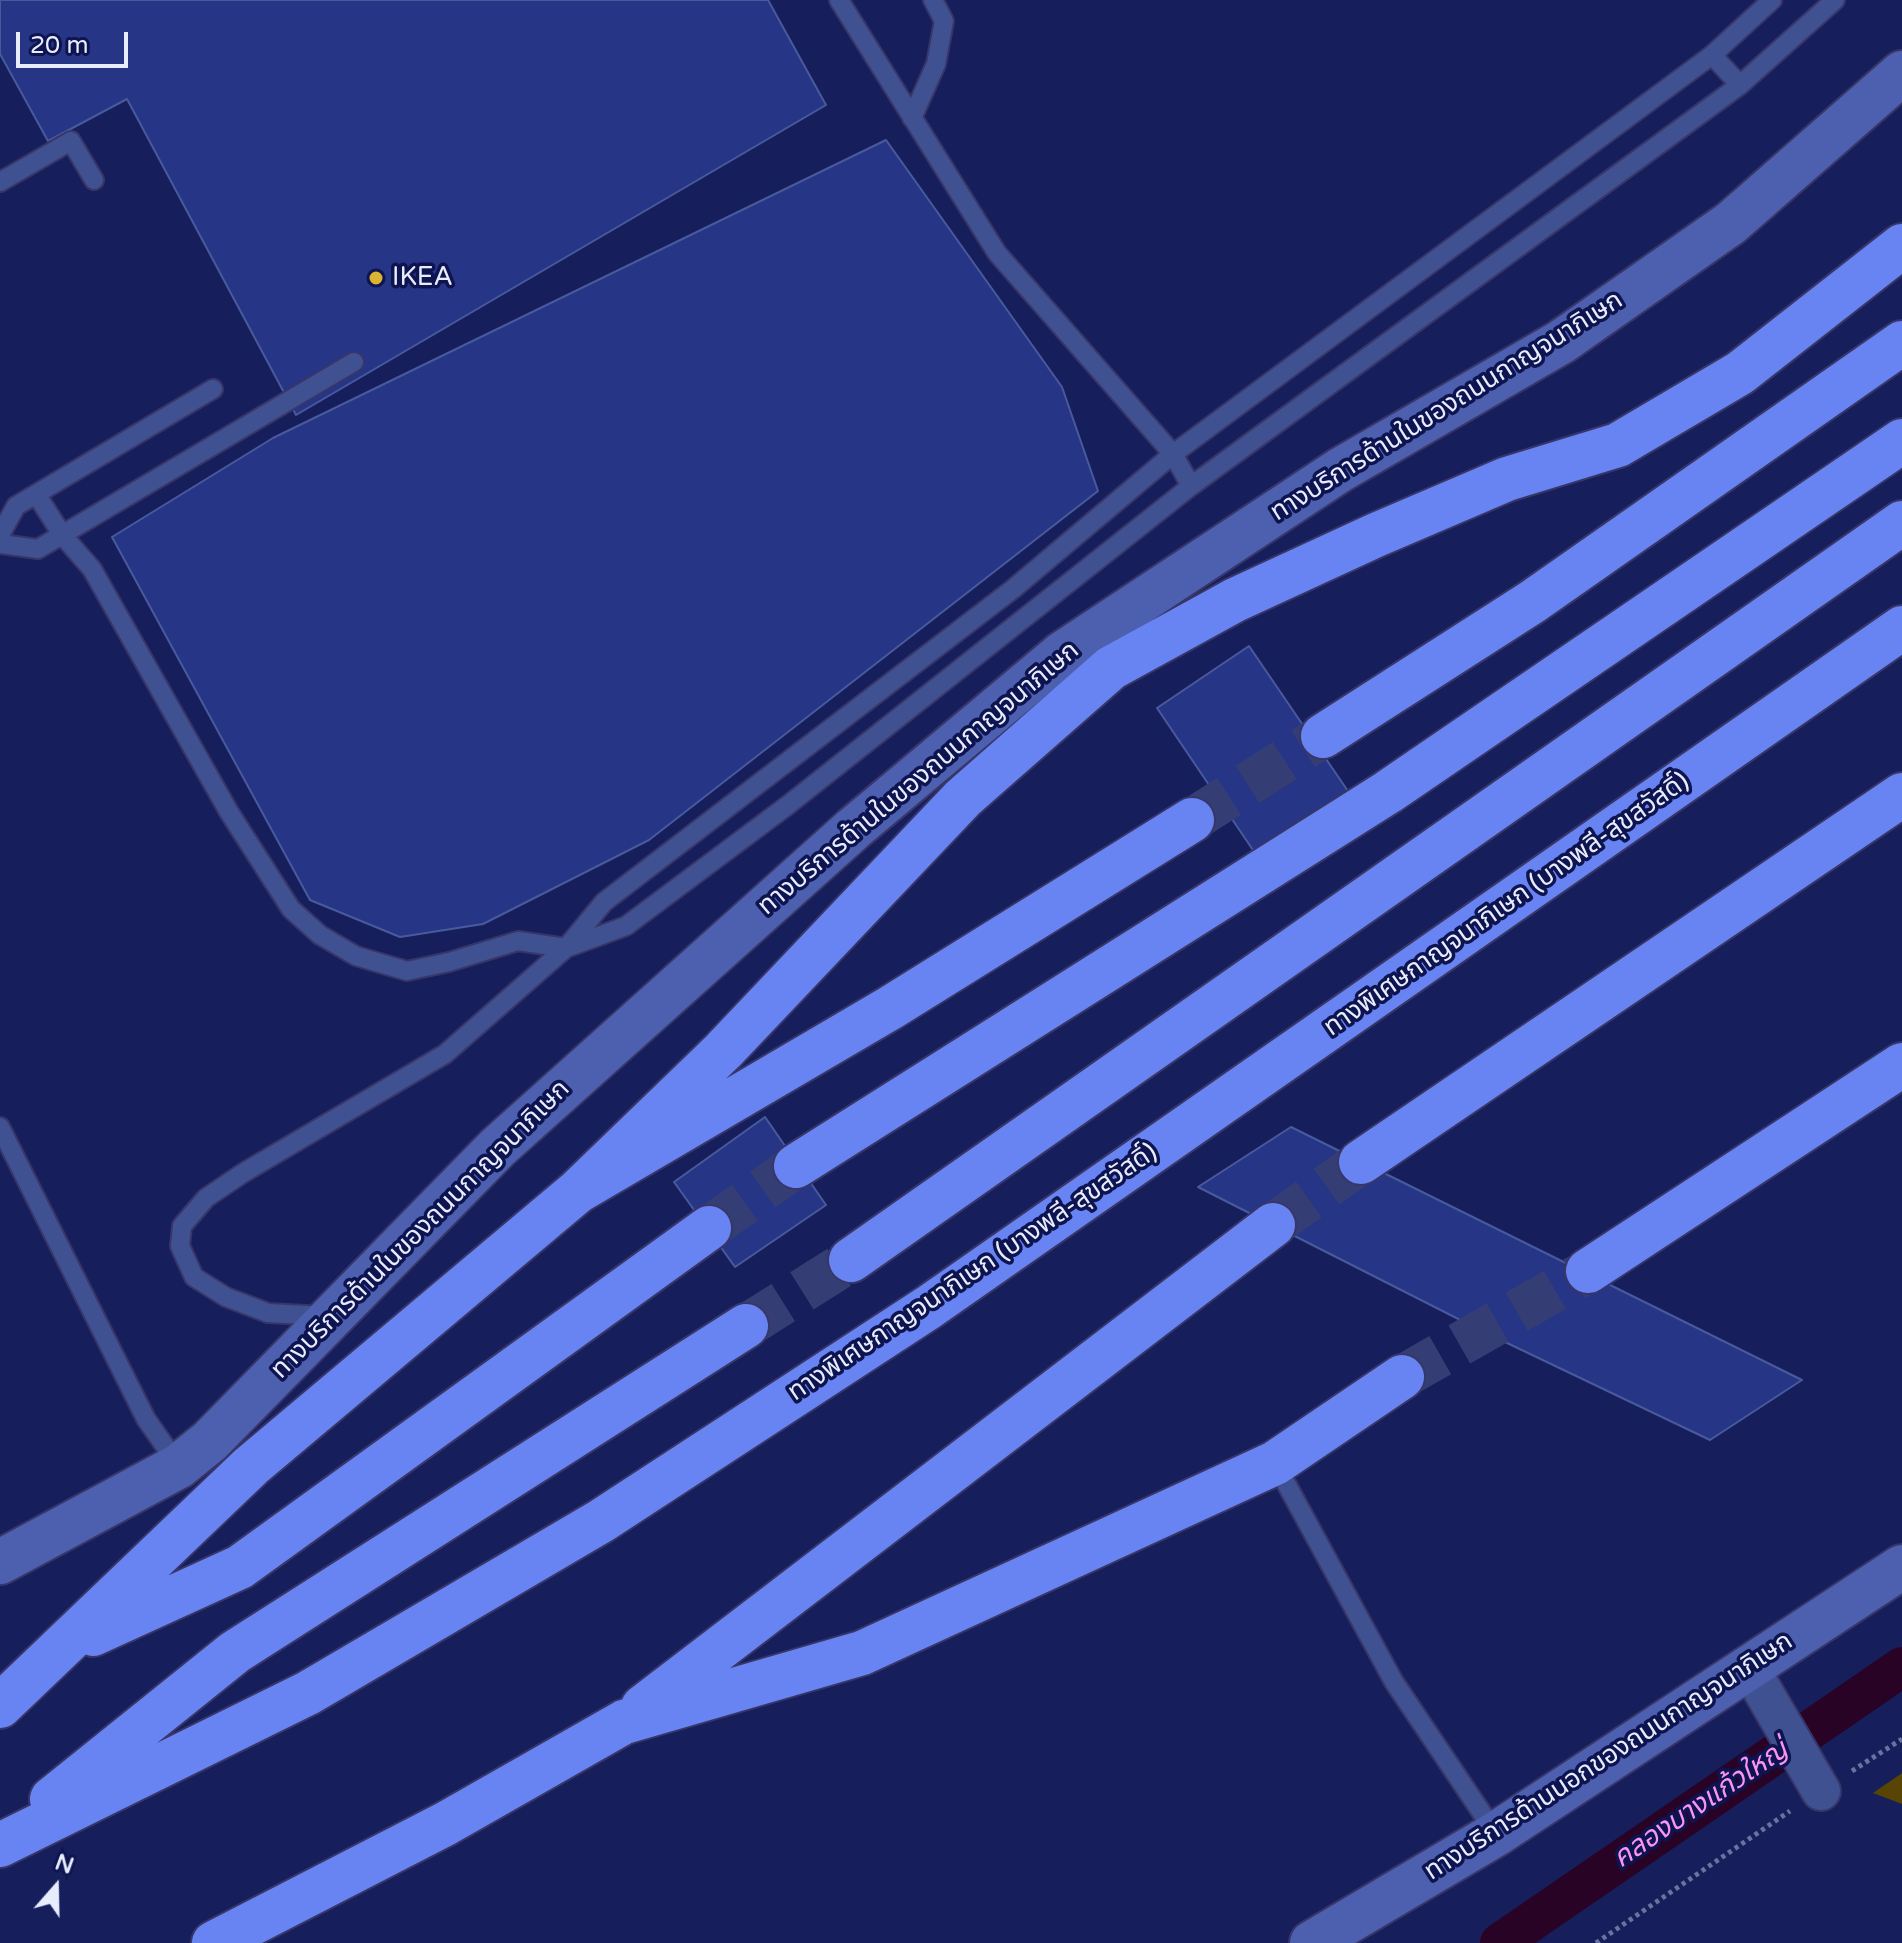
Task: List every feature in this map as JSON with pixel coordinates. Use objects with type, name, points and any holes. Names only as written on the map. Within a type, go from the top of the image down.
[{"type":"highway","points":[[0,1706],[66,1647],[251,1466],[578,1191],[723,1051],[963,798],[1111,668],[1235,600],[1376,535],[1507,479],[1618,445],[1740,373],[1902,246]]},
{"type":"highway","points":[[1323,736],[1545,594],[1902,343]]},
{"type":"highway","points":[[796,1166],[1388,792],[1902,441]]},
{"type":"highway","points":[[851,1260],[1902,523]]},
{"type":"highway","name":"ทางพิเศษกาญจนาภิเษก (บางพลี-สุขสวัสดิ์)","points":[[0,1843],[308,1693],[601,1521],[942,1298],[1902,628]]},
{"type":"highway","points":[[1361,1162],[1902,795]]},
{"type":"highway","points":[[578,1191],[890,1008],[1192,820]]},
{"type":"highway","points":[[1588,1271],[1902,1065]]},
{"type":"highway","points":[[214,1943],[445,1824],[624,1722],[1273,1225]]},
{"type":"highway","points":[[66,1647],[240,1567],[709,1228]]},
{"type":"highway","points":[[0,1843],[235,1652],[746,1326]]},
{"type":"highway","points":[[624,1722],[862,1653],[1275,1463],[1402,1377]]},
{"type":"main road","name":"ทางบริการด้านในของถนนกาญจนาภิเษก","points":[[0,1562],[179,1466],[210,1441],[497,1148],[853,829],[1063,653],[1340,470],[1561,342],[1731,223],[1902,73]]},
{"type":"main road","name":"ทางบริการด้านนอกของถนนกาญจนาภิเษก","points":[[1312,1943],[1496,1834],[1902,1567]]},
{"type":"street","points":[[1749,1667],[1821,1791]]},
{"type":"lane","points":[[839,0],[997,253],[1173,454],[1191,486]]},
{"type":"lane","points":[[912,118],[936,64],[944,21],[933,0]]},
{"type":"lane","points":[[332,1317],[268,1313],[226,1297],[194,1277],[180,1246],[182,1226],[206,1198],[243,1173],[445,1054],[566,948],[604,902],[1013,589],[1173,454],[1712,55],[1772,0]]},
{"type":"lane","points":[[36,494],[63,536],[92,569],[229,812],[291,909],[320,935],[356,956],[407,971],[518,941],[566,948],[626,926],[788,805],[1191,486],[1740,85],[1835,0]]},
{"type":"lane","points":[[1712,55],[1740,85]]},
{"type":"lane","points":[[0,182],[71,141],[94,180]]},
{"type":"lane","points":[[0,544],[38,549],[354,362]]},
{"type":"lane","points":[[0,535],[16,506],[213,389]]},
{"type":"lane","points":[[1,1134],[146,1419],[179,1466]]},
{"type":"lane","points":[[1275,1463],[1394,1682],[1496,1834]]},
{"type":"path","points":[[1596,1943],[1902,1739]]},
{"type":"shaded area","points":[[1902,1773],[1902,1804],[1873,1793]]},
{"type":"building","name":"IKEA","points":[[0,0],[768,0],[826,105],[296,415],[127,99],[48,141],[0,54]]},
{"type":"building","points":[[886,140],[1062,387],[1098,491],[649,840],[483,924],[400,937],[310,900],[112,537],[273,438]]},
{"type":"building","points":[[1249,646],[1352,797],[1259,859],[1157,708]]},
{"type":"building","points":[[765,1117],[826,1205],[735,1267],[674,1182]]},
{"type":"building","points":[[1291,1127],[1802,1380],[1710,1440],[1482,1331],[1198,1187]]},
{"type":"waterway","name":"คลองบางแก้วใหญ่","points":[[1500,1943],[1902,1667]]},
{"type":"tunnel","points":[[1192,820],[1323,736]]},
{"type":"tunnel","points":[[1273,1225],[1361,1162]]},
{"type":"tunnel","points":[[709,1228],[796,1166]]},
{"type":"tunnel","points":[[746,1326],[851,1260]]},
{"type":"tunnel","points":[[1402,1377],[1588,1271]]},
{"type":"place","name":"IKEA","points":[[376,278]]}]
